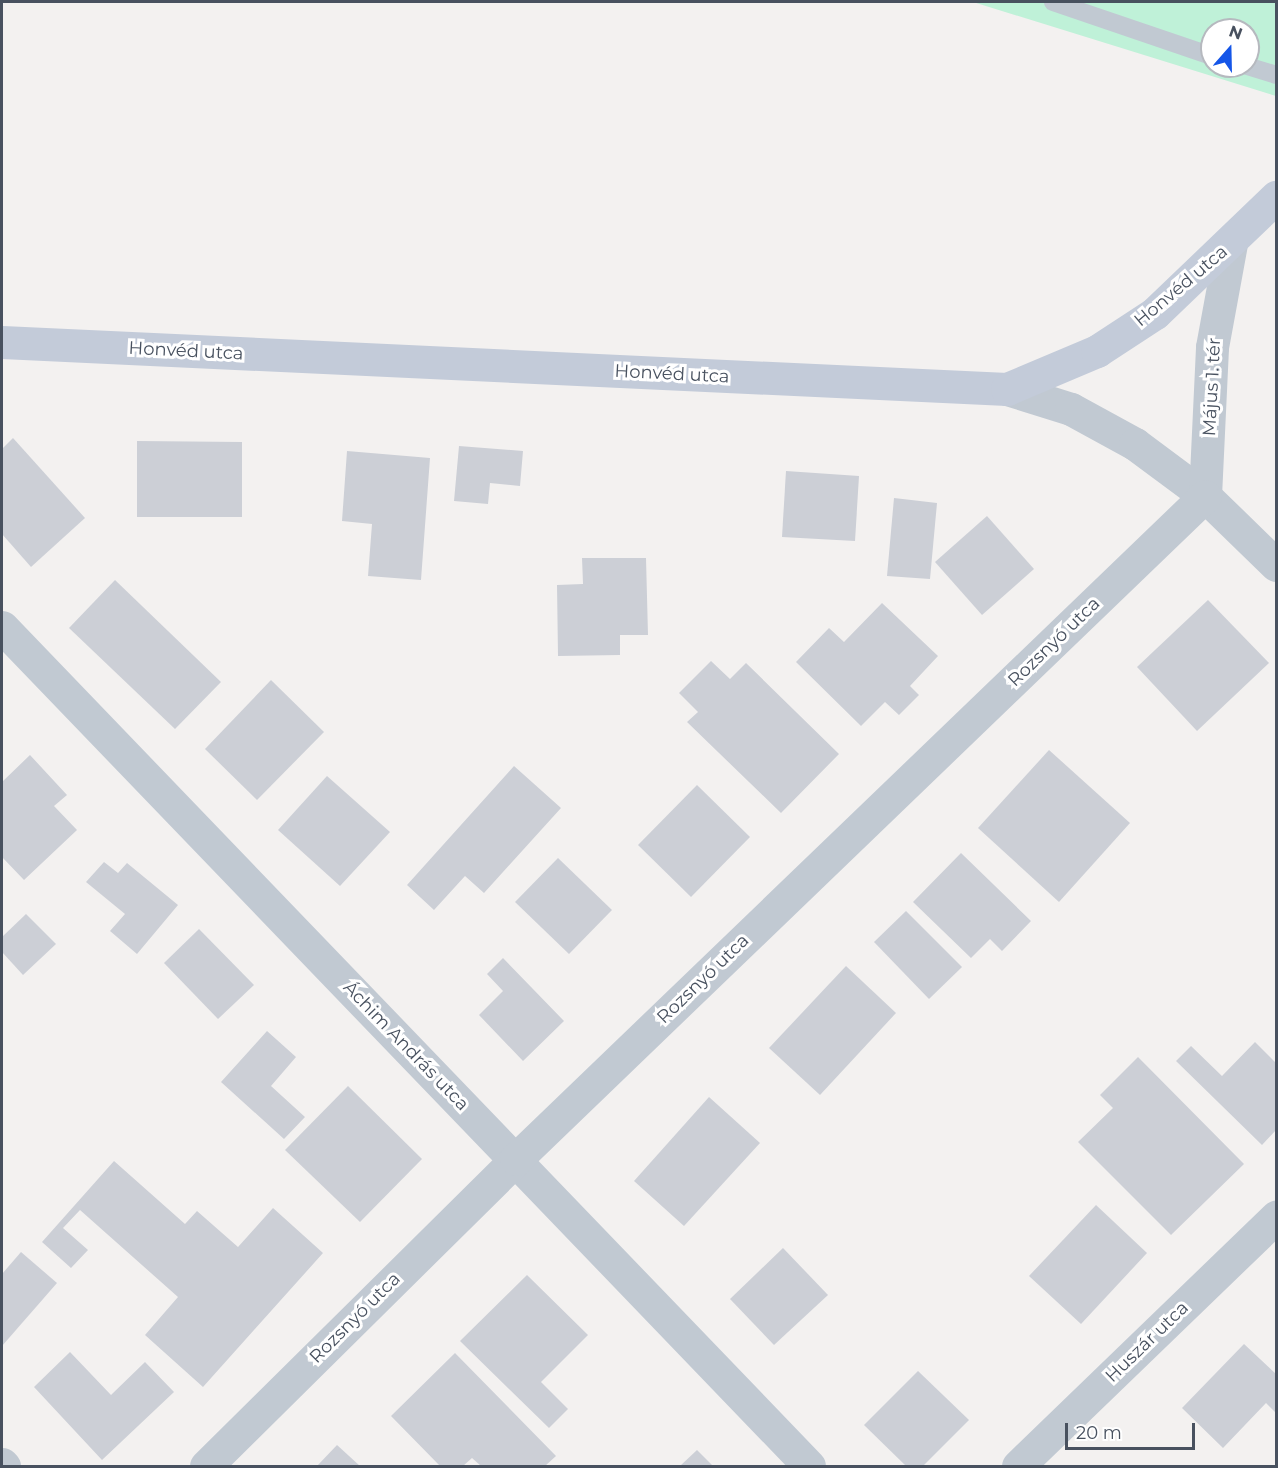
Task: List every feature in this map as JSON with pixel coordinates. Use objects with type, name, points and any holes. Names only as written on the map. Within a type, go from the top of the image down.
[{"type":"street","name":"Honvéd utca","points":[[2,342],[1007,389],[1097,351],[1155,313],[1231,243],[1276,196]]},
{"type":"street","name":"Május 1. tér","points":[[1205,496],[1212,347],[1231,243]]},
{"type":"street","points":[[1007,389],[1071,409],[1135,444],[1205,496],[1276,565]]},
{"type":"street","name":"Rozsnyó utca","points":[[206,1467],[516,1159],[1205,496]]},
{"type":"street","name":"Áchim András utca","points":[[2,627],[516,1159],[809,1467]]},
{"type":"street","name":"Huszár utca","points":[[1018,1467],[1276,1217]]},
{"type":"lane","points":[[1053,2],[1200,52]]},
{"type":"lane","points":[[1260,70],[1276,75]]},
{"type":"green space","points":[[973,2],[1276,2],[1276,96],[1218,78],[1260,78],[1260,18],[1200,18],[1200,72]]},
{"type":"building","points":[[13,438],[85,518],[31,567],[2,534],[2,449]]},
{"type":"building","points":[[137,441],[242,442],[242,517],[137,517]]},
{"type":"building","points":[[459,446],[523,451],[520,486],[490,483],[488,504],[454,501]]},
{"type":"building","points":[[347,451],[430,458],[421,580],[368,576],[372,524],[342,521]]},
{"type":"building","points":[[786,471],[859,476],[855,541],[782,537]]},
{"type":"building","points":[[894,498],[937,503],[930,579],[887,576]]},
{"type":"building","points":[[987,516],[1034,569],[982,615],[935,562]]},
{"type":"building","points":[[582,558],[646,558],[648,635],[620,635],[620,655],[558,656],[557,585],[583,584]]},
{"type":"building","points":[[115,580],[221,682],[175,729],[69,628]]},
{"type":"building","points":[[1208,600],[1269,663],[1197,731],[1137,667]]},
{"type":"building","points":[[882,603],[938,656],[910,686],[919,695],[899,715],[885,702],[861,726],[796,662],[829,628],[844,642]]},
{"type":"building","points":[[711,661],[730,679],[746,663],[839,754],[781,813],[687,722],[698,712],[679,693]]},
{"type":"building","points":[[271,680],[324,732],[257,800],[205,749]]},
{"type":"building","points":[[1049,750],[1130,823],[1059,902],[978,828]]},
{"type":"building","points":[[30,755],[67,795],[54,806],[77,830],[24,880],[2,857],[2,782]]},
{"type":"building","points":[[514,766],[561,808],[484,893],[465,876],[434,910],[407,885]]},
{"type":"building","points":[[327,776],[390,832],[340,886],[278,830]]},
{"type":"building","points":[[697,785],[750,837],[691,897],[638,845]]},
{"type":"building","points":[[961,853],[1031,921],[1002,951],[990,939],[971,958],[913,902]]},
{"type":"building","points":[[558,858],[612,910],[569,954],[515,902]]},
{"type":"building","points":[[104,862],[118,873],[127,863],[178,905],[137,954],[110,931],[125,914],[86,882]]},
{"type":"building","points":[[906,911],[962,967],[929,999],[874,942]]},
{"type":"building","points":[[26,914],[56,944],[23,975],[2,952],[2,937]]},
{"type":"building","points":[[199,929],[254,985],[218,1019],[164,963]]},
{"type":"building","points":[[503,958],[564,1021],[523,1061],[479,1015],[503,991],[487,974]]},
{"type":"building","points":[[846,966],[896,1013],[820,1095],[769,1048]]},
{"type":"building","points":[[267,1031],[296,1057],[271,1086],[305,1117],[284,1139],[221,1082]]},
{"type":"building","points":[[1255,1042],[1276,1063],[1276,1130],[1262,1145],[1176,1061],[1191,1046],[1222,1076]]},
{"type":"building","points":[[1138,1057],[1244,1164],[1171,1235],[1078,1142],[1113,1108],[1100,1095]]},
{"type":"building","points":[[348,1086],[422,1159],[360,1222],[285,1150]]},
{"type":"building","points":[[709,1097],[760,1143],[684,1226],[634,1181]]},
{"type":"building","points":[[114,1161],[185,1224],[197,1211],[238,1247],[273,1208],[323,1253],[203,1387],[145,1335],[178,1297],[80,1210],[63,1228],[88,1250],[71,1268],[42,1242]]},
{"type":"building","points":[[1096,1205],[1147,1253],[1081,1324],[1029,1276]]},
{"type":"building","points":[[783,1248],[828,1295],[774,1345],[730,1299]]},
{"type":"building","points":[[21,1252],[57,1283],[2,1346],[2,1274]]},
{"type":"building","points":[[527,1275],[588,1335],[541,1382],[568,1409],[549,1428],[460,1341]]},
{"type":"building","points":[[1244,1344],[1276,1374],[1276,1413],[1266,1403],[1223,1448],[1182,1408]]},
{"type":"building","points":[[70,1352],[111,1395],[145,1362],[174,1392],[102,1460],[34,1387]]},
{"type":"building","points":[[455,1353],[556,1456],[545,1466],[481,1466],[472,1458],[463,1466],[440,1466],[391,1416]]},
{"type":"building","points":[[918,1371],[969,1420],[923,1466],[906,1466],[864,1425]]},
{"type":"building","points":[[337,1445],[360,1466],[317,1466]]},
{"type":"building","points":[[697,1450],[713,1466],[680,1466]]}]
